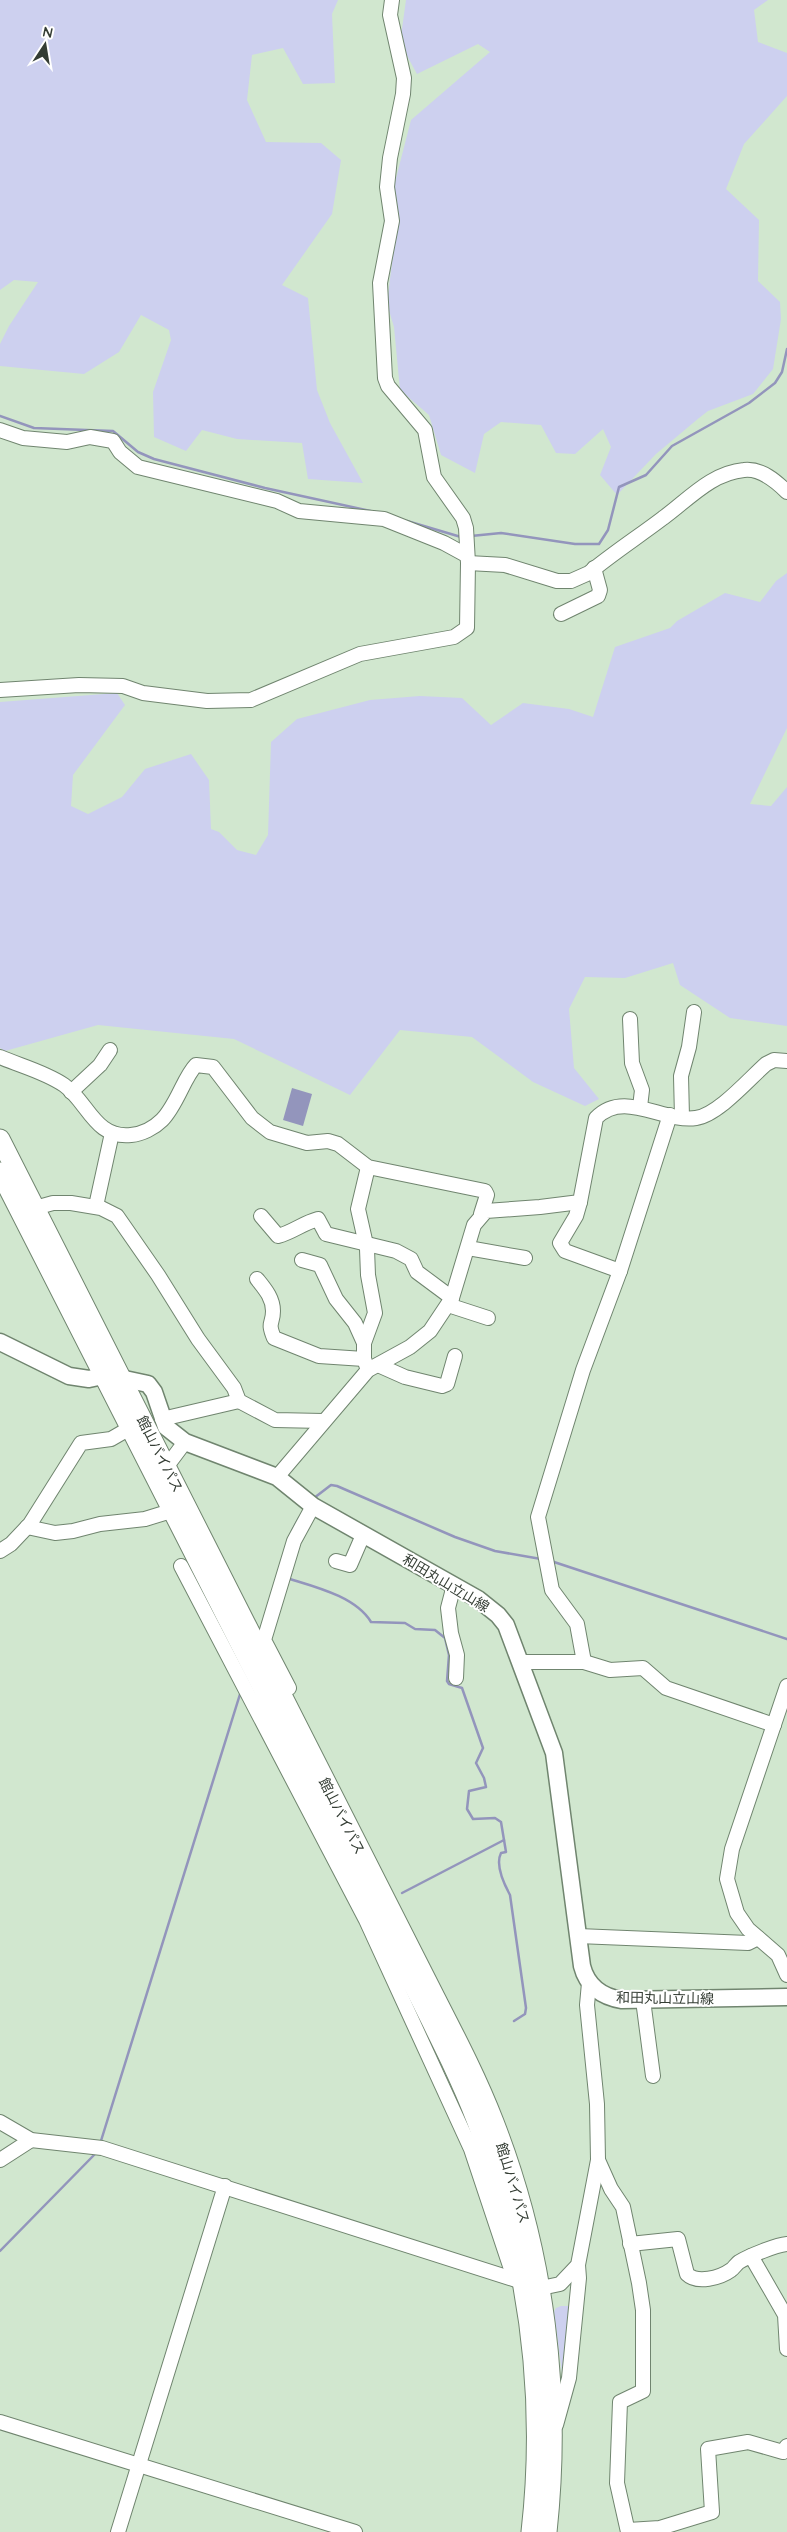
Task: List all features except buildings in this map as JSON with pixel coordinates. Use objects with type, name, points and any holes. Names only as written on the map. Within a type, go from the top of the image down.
[{"type":"highway","name":"館山バイパス","points":[[0,1138],[35,1208],[111,1377],[130,1428],[398,1954],[463,2089],[487,2150],[550,2360],[553,2433],[546,2532]]},
{"type":"highway","name":"館山バイパス","points":[[0,1172],[6,1199],[166,1466],[279,1693],[442,2010],[485,2102],[518,2194],[537,2401],[536,2473],[531,2532]]},
{"type":"main road","name":"和田丸山立山線","points":[[0,1342],[69,1376],[89,1379],[111,1377],[148,1384],[154,1392],[162,1420],[174,1435],[185,1442],[277,1477],[313,1506],[478,1599],[498,1615],[506,1625],[554,1753],[582,1966],[589,1983],[612,1998],[643,2000],[787,1997]]},
{"type":"street","points":[[0,690],[79,685],[124,686],[143,693],[207,701],[251,700],[360,654],[454,637],[467,628],[469,621],[467,559],[463,518],[434,478],[425,430],[388,386],[385,378],[380,283],[392,221],[387,187],[390,158],[403,94],[404,78],[390,14],[392,0]]},
{"type":"street","points":[[0,430],[24,438],[67,442],[90,436],[113,441],[120,452],[138,467],[277,501],[299,511],[384,519],[444,543],[467,559],[505,565],[557,581],[571,581],[594,568],[702,487],[724,475],[745,470],[760,472],[787,491]]},
{"type":"street","points":[[561,614],[598,596],[600,590],[594,568]]},
{"type":"street","points":[[584,1662],[577,1624],[552,1590],[538,1516],[583,1370],[676,1116],[694,1012]]},
{"type":"street","points":[[630,1019],[632,1063],[642,1090],[640,1107]]},
{"type":"street","points":[[71,1092],[100,1065],[110,1050]]},
{"type":"street","points":[[0,1058],[51,1077],[66,1086],[98,1125],[122,1136],[135,1135],[149,1130],[162,1121],[182,1092],[192,1069],[196,1065],[207,1064],[213,1066],[252,1118],[270,1132],[307,1143],[328,1141],[338,1144],[368,1167],[485,1190],[487,1195],[481,1214],[474,1225],[450,1301],[430,1331],[370,1365],[277,1477]]},
{"type":"street","points":[[620,1271],[565,1251],[560,1243],[576,1216],[596,1118],[604,1110],[619,1107],[640,1107],[676,1116],[697,1118],[724,1103],[766,1064],[774,1060],[787,1061]]},
{"type":"street","points":[[96,1206],[112,1133]]},
{"type":"street","points":[[364,1343],[375,1314],[368,1275],[366,1245],[358,1209],[368,1167]]},
{"type":"street","points":[[481,1214],[486,1210],[540,1207],[580,1202]]},
{"type":"street","points":[[35,1208],[53,1203],[96,1206],[117,1216],[158,1275],[198,1339],[234,1388],[239,1401],[274,1420],[323,1420]]},
{"type":"street","points":[[261,1216],[278,1236],[289,1233],[304,1222],[318,1220],[326,1234],[396,1251],[411,1259],[417,1272],[450,1301],[488,1318]]},
{"type":"street","points":[[468,1248],[524,1258]]},
{"type":"street","points":[[302,1260],[320,1265],[336,1298],[355,1323],[364,1343],[370,1365]]},
{"type":"street","points":[[257,1279],[269,1293],[274,1312],[269,1326],[274,1338],[319,1356],[370,1365],[405,1377],[442,1386],[447,1384],[455,1356]]},
{"type":"street","points":[[162,1420],[239,1401]]},
{"type":"street","points":[[0,1551],[11,1544],[27,1527],[81,1443],[111,1439],[130,1428]]},
{"type":"street","points":[[166,1466],[185,1442]]},
{"type":"street","points":[[279,1693],[290,1688],[264,1640],[294,1541],[313,1506]]},
{"type":"street","points":[[27,1527],[54,1533],[73,1531],[118,1521],[146,1520],[171,1511]]},
{"type":"street","points":[[336,1561],[350,1565],[363,1535]]},
{"type":"street","points":[[181,1566],[366,1920],[470,2149],[526,2283]]},
{"type":"street","points":[[454,1585],[448,1608],[451,1633],[457,1655],[456,1678]]},
{"type":"street","points":[[520,1662],[584,1662],[610,1670],[643,1668],[666,1688],[774,1725]]},
{"type":"street","points":[[787,1686],[732,1849],[727,1879],[737,1913],[748,1929],[778,1955],[787,1975]]},
{"type":"street","points":[[578,1936],[748,1943],[758,1938]]},
{"type":"street","points":[[553,2433],[569,2378],[579,2278],[578,2265],[598,2160],[597,2104],[587,2005],[589,1983]]},
{"type":"street","points":[[643,2000],[653,2076]]},
{"type":"street","points":[[0,2122],[31,2140],[50,2144],[98,2147],[526,2283],[560,2284],[578,2265]]},
{"type":"street","points":[[0,2160],[31,2140]]},
{"type":"street","points":[[598,2160],[612,2190],[623,2207],[639,2283],[642,2310],[643,2391],[620,2402],[617,2483],[628,2531],[660,2528],[712,2512],[708,2448],[748,2442],[783,2452],[787,2446]]},
{"type":"street","points":[[118,2532],[225,2186]]},
{"type":"street","points":[[630,2244],[678,2239],[687,2274],[694,2278],[715,2278],[732,2270],[738,2263],[750,2256],[787,2244]]},
{"type":"street","points":[[750,2256],[785,2315],[787,2349]]},
{"type":"street","points":[[0,2422],[354,2532]]},
{"type":"shaded area","points":[[0,0],[338,0],[332,14],[335,83],[303,84],[283,48],[252,55],[247,100],[266,142],[321,143],[341,160],[332,214],[282,285],[308,298],[317,390],[330,423],[363,483],[308,479],[302,443],[237,439],[202,430],[186,451],[154,437],[153,392],[171,340],[169,330],[141,315],[119,352],[84,374],[0,366],[0,344],[9,326],[38,282],[14,280],[0,290]]},
{"type":"shaded area","points":[[406,0],[768,0],[754,10],[758,42],[787,53],[787,96],[744,144],[726,189],[759,220],[758,281],[780,302],[781,319],[773,369],[753,394],[708,411],[699,418],[656,454],[617,495],[600,475],[611,447],[603,429],[575,454],[556,453],[541,425],[501,422],[484,434],[475,473],[441,455],[429,415],[400,390],[394,327],[387,304],[395,238],[395,182],[411,120],[490,52],[478,44],[417,74],[400,43]]},
{"type":"shaded area","points":[[787,573],[787,728],[750,804],[771,806],[787,787],[787,1026],[730,1018],[680,985],[673,963],[625,978],[585,977],[569,1009],[574,1068],[599,1099],[585,1106],[533,1082],[472,1037],[400,1030],[350,1095],[234,1039],[98,1025],[5,1051],[0,1048],[0,702],[117,693],[125,705],[73,775],[71,806],[88,814],[122,797],[145,769],[191,754],[209,780],[211,829],[219,832],[237,850],[256,855],[268,835],[271,742],[297,719],[370,700],[420,696],[462,698],[491,725],[523,703],[569,709],[593,717],[615,647],[670,628],[677,621],[725,593],[760,602],[776,581]]},
{"type":"shaded area","points":[[292,1088],[312,1094],[303,1126],[283,1120]]},
{"type":"shaded area","points":[[570,2306],[562,2373],[554,2312],[556,2308]]},
{"type":"waterway","points":[[471,536],[501,533],[575,544],[599,544],[608,530],[619,487],[646,475],[672,446],[749,403],[775,383],[782,372],[787,349]]},
{"type":"waterway","points":[[0,416],[34,428],[113,431],[138,452],[154,459],[265,488],[375,512]]},
{"type":"waterway","points":[[407,521],[461,537]]},
{"type":"waterway","points":[[314,1498],[331,1485],[337,1486],[455,1537],[495,1551],[541,1559]]},
{"type":"waterway","points":[[292,1531],[299,1518]]},
{"type":"waterway","points":[[551,1561],[787,1639]]},
{"type":"waterway","points":[[290,1579],[335,1594],[356,1606],[371,1622],[405,1623],[415,1629],[435,1630],[445,1638],[449,1655],[447,1681],[449,1684],[462,1688],[483,1748],[476,1763],[484,1778],[486,1787],[469,1791],[467,1809],[473,1819],[495,1818],[501,1822],[506,1852],[501,1853],[499,1863],[503,1880],[510,1895],[526,2008],[525,2014],[514,2021]]},
{"type":"waterway","points":[[100,2144],[241,1691]]},
{"type":"waterway","points":[[402,1893],[504,1840]]},
{"type":"waterway","points":[[0,2251],[96,2153]]}]
